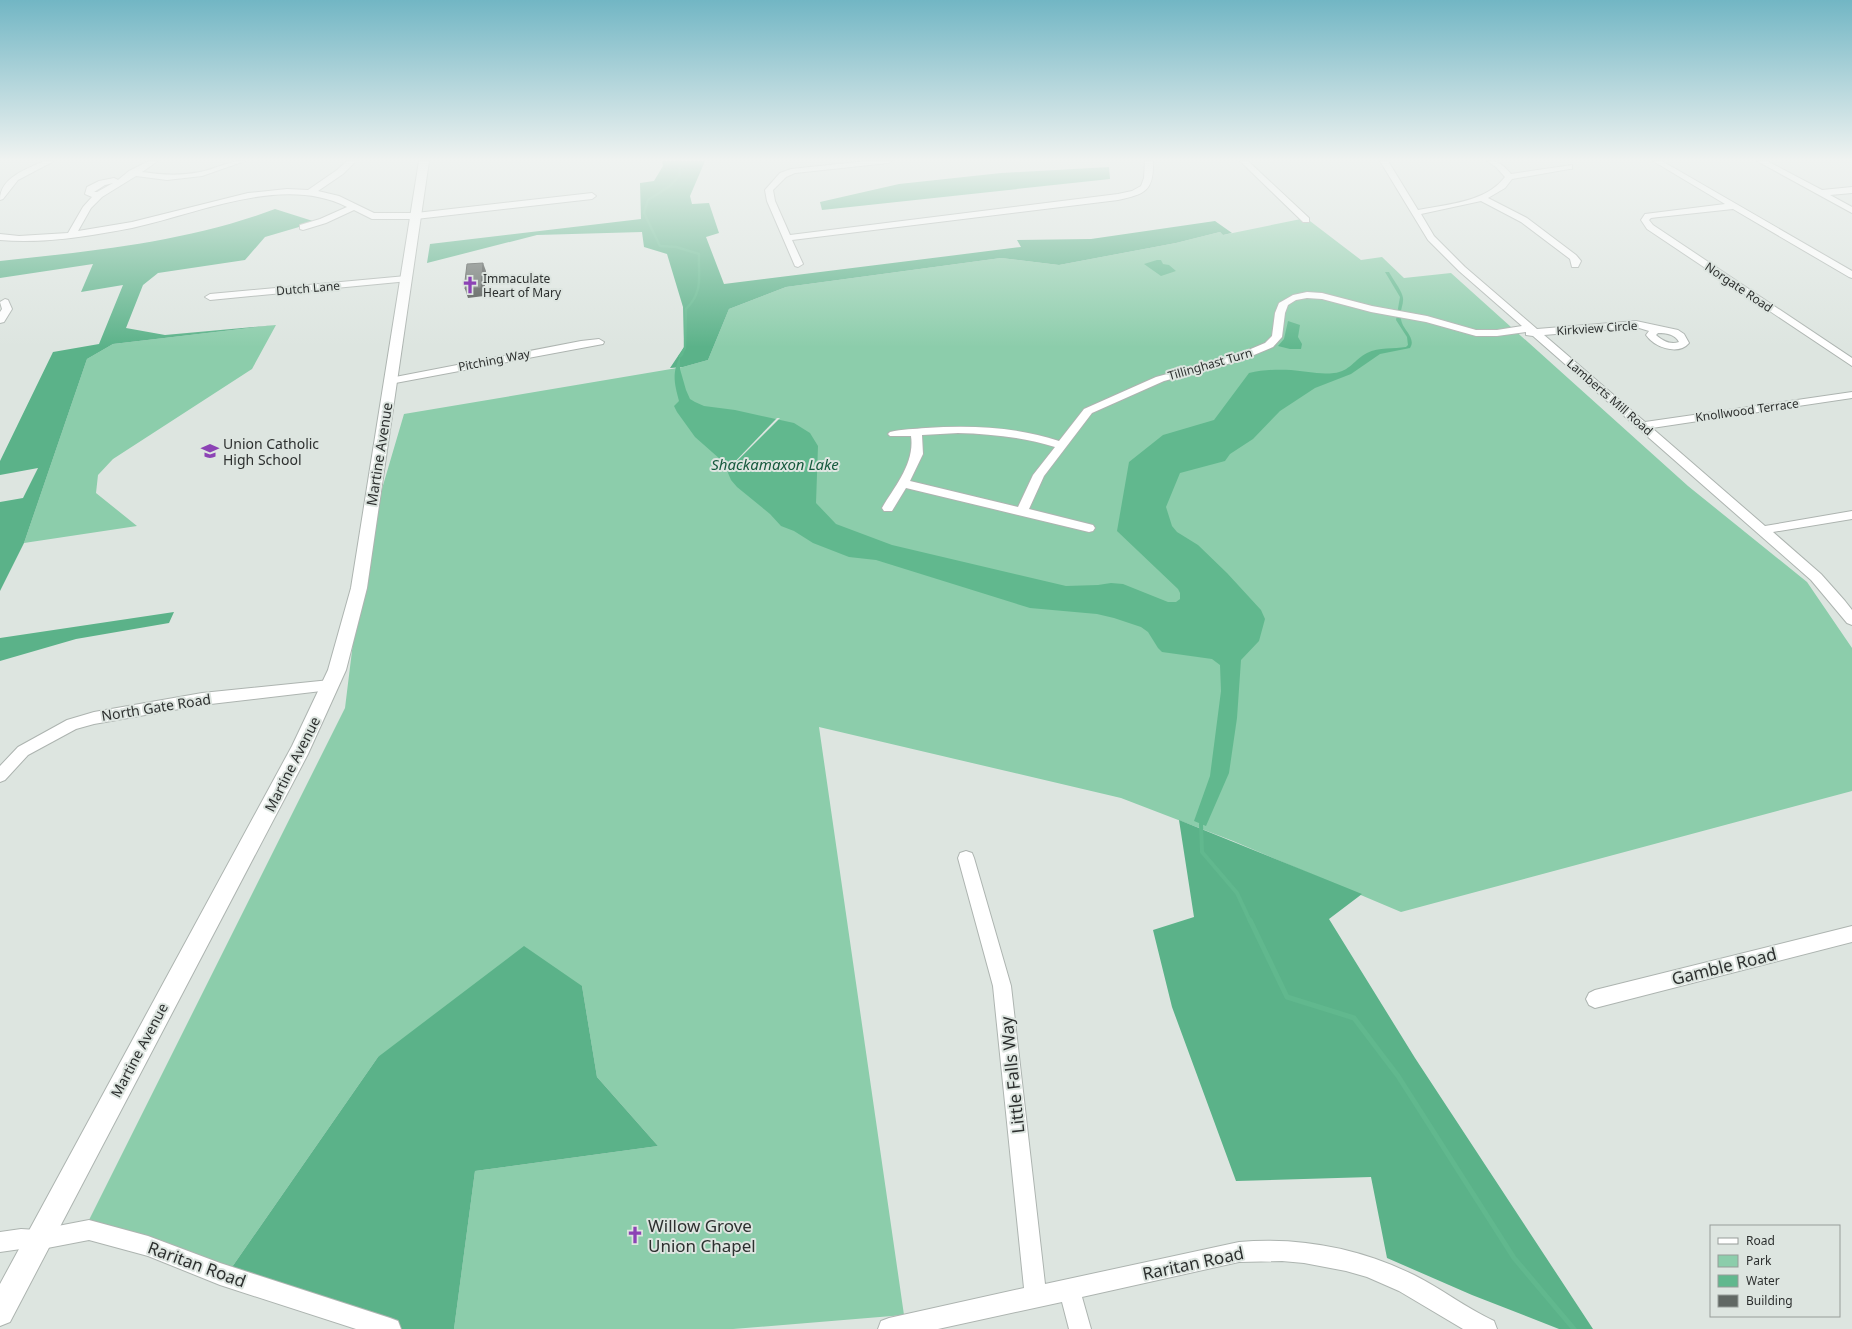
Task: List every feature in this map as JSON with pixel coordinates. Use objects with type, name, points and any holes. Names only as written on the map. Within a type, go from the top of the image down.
[{"type":"main road","name":"Martine Avenue","points":[[0,1312],[37,1240],[301,748],[336,670],[359,588],[414,223]]},
{"type":"street","points":[[71,234],[78,223]]},
{"type":"street","points":[[0,237],[19,239],[71,234],[140,223]]},
{"type":"street","points":[[303,227],[316,223]]},
{"type":"street","points":[[780,223],[798,264]]},
{"type":"street","points":[[786,238],[907,223]]},
{"type":"street","name":"Lamberts Mill Road","points":[[1422,223],[1438,245],[1462,269],[1816,577],[1852,620]]},
{"type":"street","points":[[1528,223],[1573,257],[1576,261],[1575,265]]},
{"type":"street","name":"Norgate Road","points":[[1647,223],[1650,227],[1852,363]]},
{"type":"street","points":[[1765,223],[1852,275]]},
{"type":"street","name":"Dutch Lane","points":[[210,297],[406,278]]},
{"type":"street","name":"Tillinghast Turn","points":[[1022,511],[1039,475],[1085,413],[1093,408],[1160,379],[1238,358],[1269,345],[1277,337],[1280,313],[1284,303],[1293,298],[1306,295],[1322,296],[1371,309],[1418,317],[1451,330],[1479,338],[1497,338],[1532,330]]},
{"type":"street","points":[[0,320],[7,309],[5,302]]},
{"type":"street","name":"Kirkview Circle","points":[[1532,330],[1626,324],[1636,324],[1658,330]]},
{"type":"street","name":"Pitching Way","points":[[390,380],[581,344],[599,342]]},
{"type":"street","name":"Knollwood Terrace","points":[[1643,426],[1852,395]]},
{"type":"street","points":[[894,434],[916,432],[1000,431],[1032,436],[1061,445]]},
{"type":"street","points":[[888,508],[917,456],[918,450],[916,432]]},
{"type":"street","points":[[903,483],[1090,528]]},
{"type":"street","points":[[1763,530],[1852,515]]},
{"type":"street","name":"North Gate Road","points":[[0,776],[23,751],[72,724],[94,718],[202,699],[330,685]]},
{"type":"street","name":"Little Falls Way","points":[[966,858],[1002,986],[1036,1297]]},
{"type":"street","name":"Gamble Road","points":[[1596,999],[1852,934]]},
{"type":"street","name":"Raritan Road","points":[[0,1242],[21,1239],[37,1240],[89,1230],[148,1246],[220,1274],[390,1329]]},
{"type":"street","name":"Raritan Road","points":[[889,1329],[1239,1252],[1287,1250],[1316,1253],[1339,1258],[1376,1270],[1406,1283],[1437,1300],[1467,1320],[1486,1329]]},
{"type":"street","points":[[1069,1290],[1080,1329]]},
{"type":"green space","points":[[1281,223],[1313,223],[1361,260],[1382,257],[1404,278],[1451,273],[1688,486],[1807,582],[1852,648],[1852,791],[1401,912],[1233,841],[1121,798],[819,727],[904,1315],[733,1329],[454,1329],[475,1171],[658,1146],[597,1077],[582,986],[378,1057],[230,1270],[84,1230],[345,708],[358,602],[379,499],[404,414],[683,367],[708,360],[729,309],[786,287],[1001,258],[1059,265],[1176,243],[1220,232],[1223,235]]},
{"type":"green space","points":[[276,325],[252,369],[113,459],[98,475],[96,493],[137,526],[24,543],[87,359],[113,344]]},
{"type":"shaded area","points":[[232,223],[313,223],[265,237],[245,260],[158,273],[143,285],[126,328],[165,335],[276,325],[113,344],[87,359],[24,543],[0,591],[0,502],[23,498],[38,468],[0,475],[0,461],[53,352],[99,344],[123,285],[81,292],[93,264],[0,278],[0,261],[139,244],[208,230]]},
{"type":"shaded area","points":[[607,223],[716,223],[719,233],[706,237],[724,284],[1021,247],[1017,240],[1091,239],[1201,223],[1218,223],[1232,233],[1223,235],[1220,232],[1176,243],[1059,265],[1001,258],[786,287],[729,309],[708,360],[683,367],[670,368],[684,347],[683,307],[667,254],[644,247],[642,232],[537,235],[427,263],[430,244]]},
{"type":"shaded area","points":[[174,612],[169,623],[76,639],[0,661],[0,638]]},
{"type":"shaded area","points":[[1179,820],[1362,894],[1329,919],[1415,1058],[1593,1329],[1559,1329],[1472,1295],[1387,1258],[1371,1177],[1236,1181],[1172,1007],[1153,930],[1194,917]]},
{"type":"shaded area","points":[[524,946],[582,986],[597,1077],[658,1146],[475,1171],[454,1329],[387,1329],[230,1270],[378,1057]]},
{"type":"water","points":[[1161,260],[1163,264],[1169,265],[1176,271],[1161,276],[1144,264]]},
{"type":"water","name":"Shackamaxon Lake","points":[[1385,272],[1389,272],[1403,295],[1401,319],[1403,326],[1412,341],[1410,348],[1380,354],[1351,374],[1315,388],[1280,411],[1253,439],[1230,454],[1225,461],[1180,473],[1166,507],[1172,526],[1177,532],[1198,545],[1227,573],[1261,610],[1265,619],[1259,641],[1241,660],[1237,718],[1229,773],[1206,826],[1194,821],[1210,776],[1221,691],[1220,665],[1212,659],[1162,652],[1148,632],[1141,627],[1114,618],[1097,614],[1030,608],[876,560],[849,557],[813,543],[794,531],[781,526],[770,514],[737,487],[731,480],[728,473],[729,467],[695,437],[674,406],[679,401],[675,373],[680,356],[680,369],[686,390],[690,399],[695,402],[704,406],[735,410],[794,423],[810,433],[818,446],[816,503],[836,524],[892,545],[1066,586],[1111,583],[1123,584],[1168,602],[1176,602],[1180,599],[1178,589],[1117,531],[1129,462],[1163,435],[1214,420],[1249,373],[1265,370],[1297,370],[1318,373],[1334,373],[1348,368],[1367,353],[1372,351],[1406,347],[1408,345],[1407,337],[1396,320],[1400,297]]},
{"type":"water","points":[[1288,321],[1300,325],[1298,337],[1302,344],[1301,349],[1290,349],[1278,346],[1284,339]]},
{"type":"pier","points":[[777,418],[780,418],[726,472],[727,470]]},
{"type":"building","points":[[483,263],[481,288],[465,289],[467,264]]},
{"type":"waterway","points":[[649,223],[660,246],[676,247],[699,254],[698,290],[692,302],[686,309],[685,348],[681,355]]},
{"type":"waterway","points":[[1201,824],[1202,852],[1237,893],[1250,921]]},
{"type":"waterway","points":[[1250,920],[1287,997],[1354,1018],[1398,1076],[1514,1258],[1574,1329]]},
{"type":"place","name":"Immaculate Heart of Mary","points":[[470,285]]},
{"type":"place","name":"Union Catholic High School","points":[[210,451]]},
{"type":"place","name":"Willow Grove Union Chapel","points":[[635,1235]]}]
